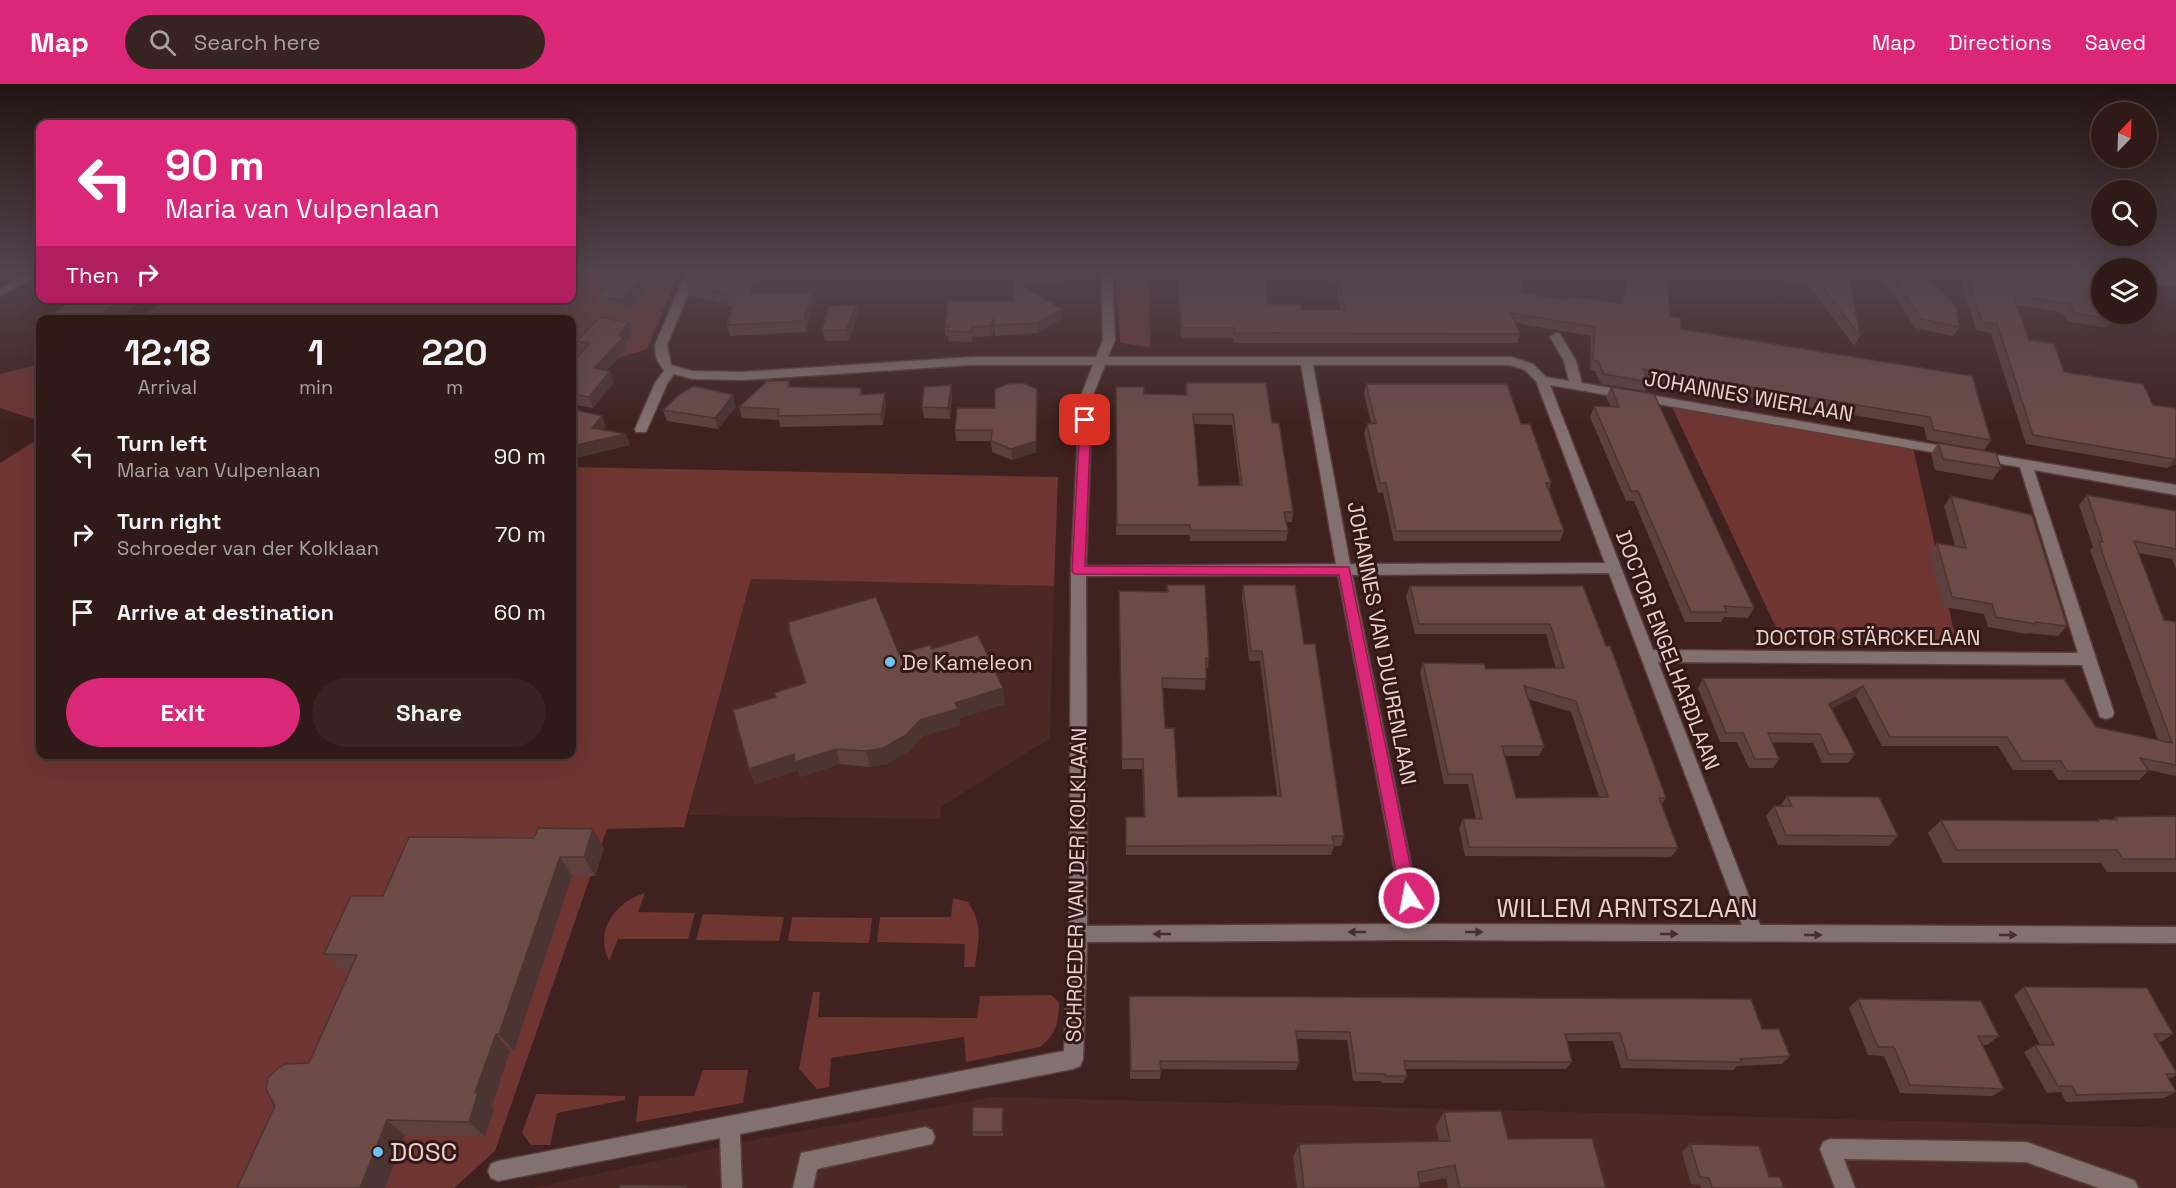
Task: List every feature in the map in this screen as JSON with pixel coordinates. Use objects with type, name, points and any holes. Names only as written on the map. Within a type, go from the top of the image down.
[{"type":"street","points":[[641,429],[661,383],[671,370],[666,367],[662,357],[661,345],[670,324]]},
{"type":"street","name":"SCHROEDER VAN DER KOLKLAAN","points":[[498,1172],[1073,1059],[1078,934],[1078,571],[1086,398],[1103,359],[1108,340],[1108,324]]},
{"type":"street","points":[[1556,337],[1570,362],[1577,386]]},
{"type":"street","name":"JOHANNES WIERLAAN","points":[[671,370],[692,375],[742,376],[950,362],[1103,359],[1511,362],[1529,367],[1542,380],[2176,490]]},
{"type":"street","name":"JOHANNES VAN DUURENLAAN","points":[[1306,361],[1344,570],[1416,932]]},
{"type":"street","name":"DOCTOR ENGELHARDLAAN","points":[[1542,380],[1755,935]]},
{"type":"street","points":[[2025,464],[2106,713]]},
{"type":"street","points":[[1078,571],[1613,568]]},
{"type":"street","name":"DOCTOR STÄRCKELAAN","points":[[1648,656],[2088,659]]},
{"type":"street","name":"WILLEM ARNTSZLAAN","points":[[1078,934],[1416,932],[2176,935]]},
{"type":"street","points":[[730,1127],[732,1188]]},
{"type":"street","points":[[803,1188],[808,1160],[925,1137]]},
{"type":"street","points":[[1845,1188],[1830,1149],[2026,1152],[2128,1188]]},
{"type":"shaded area","points":[[576,324],[658,324],[647,349],[576,372]]},
{"type":"shaded area","points":[[1119,324],[1150,324],[1150,347],[1120,343]]},
{"type":"shaded area","points":[[36,365],[36,420],[0,408],[0,374]]},
{"type":"shaded area","points":[[1672,407],[1913,447],[1956,640],[1781,638]]},
{"type":"shaded area","points":[[36,440],[36,759],[576,759],[576,467],[1058,477],[1054,586],[751,579],[684,827],[607,829],[495,1151],[454,1188],[0,1188],[0,463]]},
{"type":"shaded area","name":"De Kameleon","points":[[751,579],[1054,586],[1050,738],[941,807],[940,819],[688,815]]},
{"type":"shaded area","points":[[645,893],[638,912],[695,913],[688,939],[618,939],[609,961],[604,939],[610,919],[625,903]]},
{"type":"shaded area","points":[[953,898],[968,902],[976,918],[979,933],[975,967],[964,967],[965,944],[877,942],[880,917],[951,917]]},
{"type":"shaded area","points":[[703,914],[784,917],[779,941],[696,940]]},
{"type":"shaded area","points":[[792,917],[872,918],[869,943],[788,941]]},
{"type":"shaded area","points":[[813,992],[820,992],[818,1017],[977,1018],[980,996],[1051,995],[1059,1002],[1059,1009],[1053,1033],[1040,1047],[966,1062],[964,1037],[831,1058],[829,1087],[817,1089],[799,1069]]},
{"type":"shaded area","points":[[703,1070],[748,1070],[743,1103],[636,1122],[639,1096],[694,1096]]},
{"type":"shaded area","points":[[536,1094],[625,1096],[625,1100],[557,1113],[550,1145],[531,1145],[522,1133]]},
{"type":"shaded area","points":[[993,1097],[2176,1128],[2176,1188],[532,1188],[758,1139]]},
{"type":"building","points":[[594,324],[628,324],[619,335],[623,338],[594,368],[610,371],[589,397],[576,395],[576,359],[590,343],[577,341]]},
{"type":"building","points":[[824,324],[849,324],[846,330],[822,330]]},
{"type":"building","points":[[945,324],[991,324],[990,326],[971,327],[971,332],[948,331],[948,326],[945,326]]},
{"type":"building","points":[[994,324],[1026,324],[994,325]]},
{"type":"building","points":[[1182,324],[1516,324],[1520,334],[1235,333],[1234,328],[1182,328]]},
{"type":"building","points":[[1574,324],[1681,324],[1681,329],[1972,376],[1991,440],[1934,430],[1930,417],[1643,369],[1649,382],[1604,374],[1598,361],[1593,360],[1595,327]]},
{"type":"building","points":[[1851,324],[1858,324],[1860,336]]},
{"type":"building","points":[[1942,324],[1958,324],[1959,327]]},
{"type":"building","points":[[1993,324],[2023,324],[2029,340],[2054,344],[2064,372],[2143,384],[2153,405],[2176,408],[2176,459],[2033,435],[1997,324]]},
{"type":"building","points":[[767,381],[789,381],[788,387],[861,388],[860,395],[885,393],[881,414],[778,416],[779,409],[739,407]]},
{"type":"building","points":[[1023,383],[1037,389],[1036,441],[1011,449],[991,441],[992,430],[955,430],[957,408],[995,408],[995,389],[1007,384]]},
{"type":"building","points":[[1186,383],[1266,383],[1272,423],[1279,423],[1293,512],[1284,512],[1288,531],[1191,530],[1190,525],[1117,525],[1116,387],[1144,387],[1144,394],[1187,395]],"holes":[[[1193,414],[1233,414],[1242,485],[1199,486]]]},
{"type":"building","points":[[1366,384],[1507,384],[1521,424],[1530,424],[1551,483],[1546,483],[1564,531],[1396,531],[1386,483],[1380,483],[1367,424],[1376,423]]},
{"type":"building","points":[[951,385],[948,408],[922,407],[924,387]]},
{"type":"building","points":[[694,386],[733,395],[715,418],[663,410],[680,394]]},
{"type":"building","points":[[1611,387],[1654,394],[1754,608],[1724,606],[1727,612],[1691,612],[1638,491],[1631,491],[1594,406],[1619,407]]},
{"type":"building","points":[[576,410],[602,416],[592,428],[626,434],[576,445]]},
{"type":"building","points":[[1938,443],[1996,453],[2001,468],[1943,459]]},
{"type":"building","points":[[2087,495],[2176,511],[2176,549],[2134,541],[2164,620],[2176,622],[2176,765],[2140,758],[2149,771],[2067,771],[2061,761],[2022,761],[2007,737],[1890,737],[1863,686],[1829,704],[1855,754],[1829,754],[1820,734],[1768,733],[1779,759],[1755,759],[1743,733],[1726,733],[1703,678],[2064,679],[2096,727],[2172,743],[2104,558],[2099,541],[2103,542]]},
{"type":"building","points":[[1951,496],[2032,515],[2067,626],[2035,622],[2035,624],[1996,617],[1992,604],[1952,597],[1937,543],[1966,548]]},
{"type":"building","points":[[1167,585],[1205,585],[1209,658],[1206,658],[1206,679],[1162,678],[1165,728],[1174,728],[1178,797],[1281,796],[1262,651],[1251,651],[1243,585],[1295,585],[1304,644],[1315,644],[1344,836],[1332,836],[1334,845],[1126,846],[1126,817],[1145,817],[1143,759],[1122,759],[1119,591],[1168,592]]},
{"type":"building","points":[[1410,586],[1583,586],[1606,646],[1610,646],[1666,798],[1659,798],[1678,848],[1469,847],[1463,819],[1482,819],[1472,774],[1448,774],[1423,663],[1484,664],[1486,669],[1564,668],[1550,624],[1419,624]],"holes":[[[1524,686],[1576,701],[1608,797],[1516,798],[1502,746],[1544,746]]]},
{"type":"building","points":[[876,597],[899,654],[930,645],[932,649],[978,635],[1003,688],[955,703],[958,709],[920,720],[906,735],[883,748],[866,751],[836,749],[795,762],[794,754],[749,769],[733,710],[776,697],[774,693],[806,683],[789,631],[789,622]]},
{"type":"building","points":[[1787,796],[1879,797],[1898,836],[1786,835],[1774,806],[1792,806]]},
{"type":"building","points":[[2176,816],[2176,859],[2123,859],[2117,850],[1957,850],[1941,820],[2099,821],[2098,819],[2117,820],[2115,817]]},
{"type":"building","points":[[538,828],[593,829],[584,857],[560,857],[499,1034],[496,1034],[475,1093],[478,1093],[469,1122],[387,1120],[360,1188],[237,1188],[275,1106],[266,1089],[268,1078],[285,1064],[309,1063],[357,955],[324,954],[351,896],[383,896],[409,837],[534,838]]},
{"type":"building","points":[[2024,987],[2147,988],[2173,1034],[2154,1034],[2176,1072],[2176,1074],[2166,1074],[2176,1092],[2077,1095],[2072,1086],[2058,1086],[2035,1045],[2054,1045]]},
{"type":"building","points":[[1129,996],[1751,999],[1762,1029],[1779,1029],[1790,1056],[1740,1059],[1741,1062],[1628,1060],[1620,1033],[1565,1034],[1572,1062],[1404,1061],[1407,1076],[1385,1076],[1385,1074],[1356,1073],[1350,1032],[1296,1031],[1299,1062],[1160,1061],[1161,1071],[1131,1071]]},
{"type":"building","points":[[1858,999],[1981,1001],[1999,1036],[1978,1036],[2004,1089],[1910,1085],[1894,1047],[1878,1047]]},
{"type":"building","points":[[973,1107],[1003,1108],[1002,1132],[972,1132]]},
{"type":"building","points":[[1501,1111],[1508,1139],[1592,1138],[1606,1188],[1460,1188],[1455,1165],[1418,1172],[1420,1188],[1304,1188],[1299,1144],[1450,1141],[1444,1112]]},
{"type":"building","points":[[1690,1144],[1759,1146],[1769,1177],[1780,1177],[1784,1188],[1712,1188],[1709,1178],[1700,1177]]},
{"type":"building","points":[[620,1185],[687,1186],[686,1188],[619,1188]]},
{"type":"place","name":"De Kameleon","points":[[890,662]]},
{"type":"place","name":"DOSC","points":[[378,1152]]},
{"type":"route","points":[[1085,420],[1078,571],[1344,570],[1409,898]]}]
